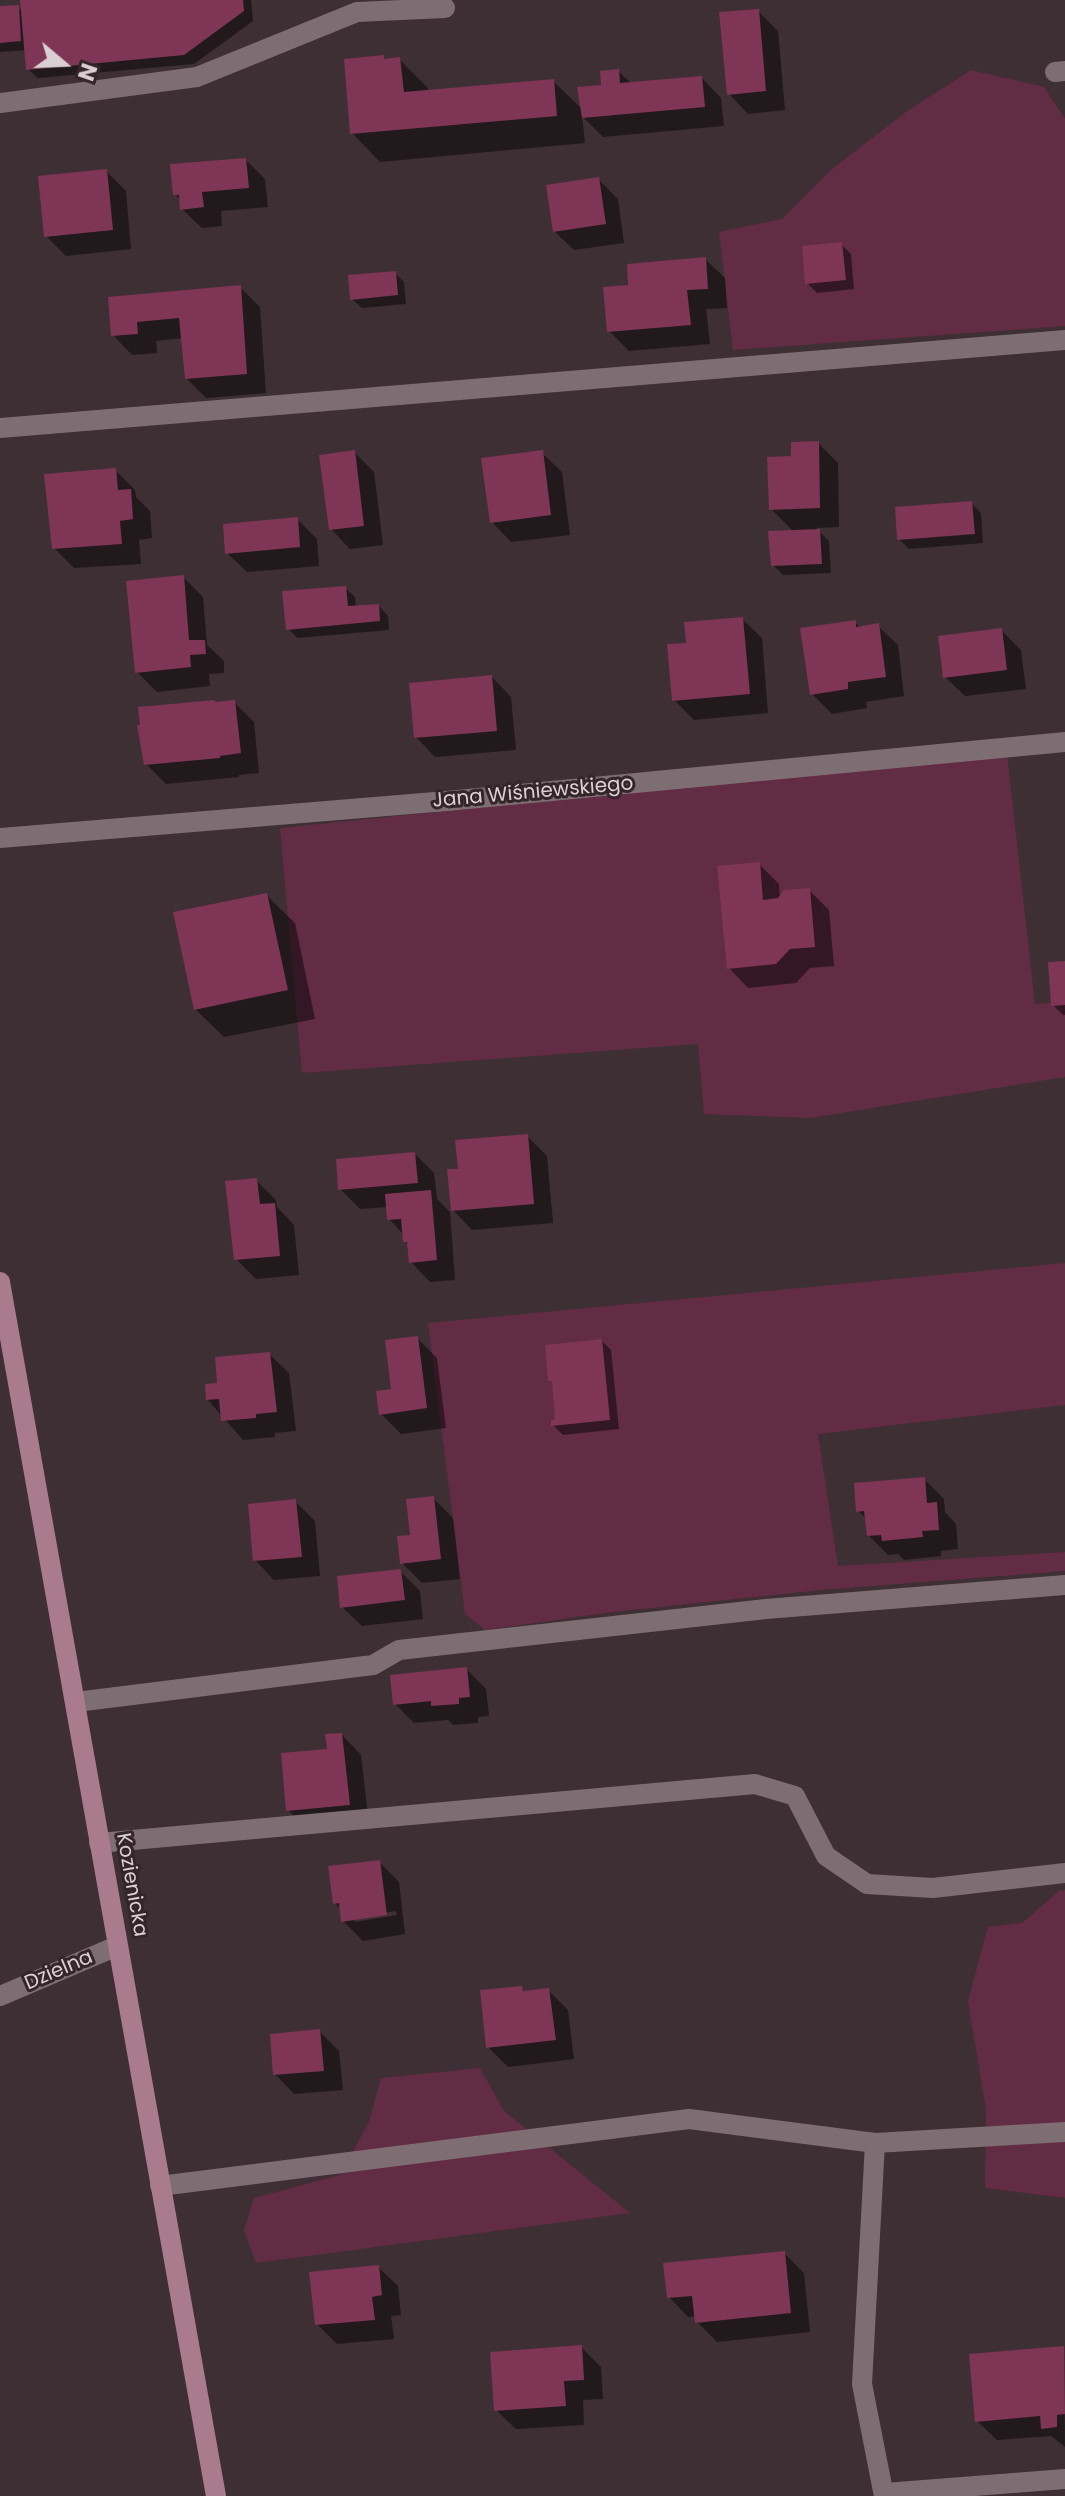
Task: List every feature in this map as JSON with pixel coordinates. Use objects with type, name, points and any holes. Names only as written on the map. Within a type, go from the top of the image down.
[{"type":"main road","name":"Kozienicka","points":[[0,1282],[216,2496]]},
{"type":"street","points":[[0,103],[197,77],[357,12],[445,8]]},
{"type":"street","points":[[0,428],[1065,340]]},
{"type":"street","name":"Jana Wiśniewskiego","points":[[0,838],[447,801],[1065,742]]},
{"type":"street","points":[[76,1702],[373,1665],[399,1650],[766,1609],[1065,1585]]},
{"type":"street","points":[[99,1843],[755,1784],[795,1796],[826,1856],[867,1884],[933,1888],[1065,1873]]},
{"type":"street","name":"Dzielna","points":[[0,1996],[117,1946]]},
{"type":"street","points":[[160,2186],[689,2119],[875,2143],[1065,2132]]},
{"type":"street","points":[[875,2143],[862,2384],[884,2494],[1065,2479]]},
{"type":"shaded area","points":[[971,70],[1044,87],[1065,119],[1065,326],[733,350],[719,232],[782,219],[832,169],[906,112]]},
{"type":"shaded area","points":[[1007,754],[1035,1004],[1065,1002],[1065,1077],[810,1118],[704,1114],[698,1044],[302,1073],[280,828]]},
{"type":"shaded area","points":[[1065,1263],[1065,1405],[818,1434],[838,1566],[1065,1552],[1065,1571],[821,1590],[613,1612],[485,1630],[465,1614],[428,1323]]},
{"type":"shaded area","points":[[1065,1890],[1065,2198],[985,2188],[986,2110],[968,2001],[988,1927],[1022,1923],[1059,1891]]},
{"type":"shaded area","points":[[480,2068],[504,2111],[630,2213],[256,2263],[244,2230],[254,2198],[340,2175],[369,2122],[381,2078]]},
{"type":"building","points":[[20,0],[243,0],[244,11],[184,55],[26,70]]},
{"type":"building","points":[[19,5],[21,41],[0,43],[0,6]]},
{"type":"building","points":[[759,9],[766,91],[727,95],[719,12]]},
{"type":"building","points":[[384,55],[384,59],[400,57],[404,92],[554,79],[557,116],[350,134],[344,59]]},
{"type":"building","points":[[619,69],[620,83],[702,76],[705,107],[582,118],[577,87],[601,85],[600,71]]},
{"type":"building","points":[[246,158],[249,188],[202,192],[204,207],[180,210],[179,195],[173,195],[170,164]]},
{"type":"building","points":[[107,169],[113,230],[44,237],[38,176]]},
{"type":"building","points":[[599,177],[606,224],[553,232],[546,185]]},
{"type":"building","points":[[842,242],[846,280],[805,284],[802,246]]},
{"type":"building","points":[[706,257],[708,289],[687,290],[691,325],[607,332],[603,287],[628,285],[627,264]]},
{"type":"building","points":[[396,271],[398,295],[350,300],[348,275]]},
{"type":"building","points":[[241,285],[247,374],[185,379],[179,318],[137,322],[138,334],[111,336],[108,297]]},
{"type":"building","points":[[819,441],[820,508],[769,510],[767,457],[791,456],[791,442]]},
{"type":"building","points":[[355,450],[364,526],[329,530],[319,455]]},
{"type":"building","points":[[543,450],[551,515],[490,523],[481,458]]},
{"type":"building","points":[[116,468],[118,490],[131,489],[133,519],[120,521],[122,544],[52,549],[44,474]]},
{"type":"building","points":[[972,501],[975,534],[897,540],[895,507]]},
{"type":"building","points":[[298,517],[300,547],[225,554],[223,524]]},
{"type":"building","points":[[820,529],[822,564],[771,566],[768,531]]},
{"type":"building","points":[[184,575],[189,640],[205,640],[206,654],[190,655],[191,667],[135,673],[126,581]]},
{"type":"building","points":[[346,586],[348,606],[379,604],[380,621],[286,630],[282,591]]},
{"type":"building","points":[[743,617],[750,694],[672,701],[667,644],[686,643],[684,622]]},
{"type":"building","points":[[856,620],[856,627],[879,623],[886,677],[848,682],[848,689],[810,695],[800,628]]},
{"type":"building","points":[[1002,628],[1007,670],[943,678],[938,636]]},
{"type":"building","points":[[492,675],[497,731],[414,738],[409,683]]},
{"type":"building","points":[[235,700],[241,753],[144,765],[137,725],[140,725],[138,707]]},
{"type":"building","points":[[760,862],[763,900],[778,898],[784,890],[810,888],[815,947],[790,949],[776,964],[727,969],[717,866]]},
{"type":"building","points":[[267,893],[288,990],[194,1010],[173,912]]},
{"type":"building","points":[[1065,961],[1065,1005],[1051,1006],[1048,962]]},
{"type":"building","points":[[528,1134],[534,1204],[451,1211],[447,1169],[458,1169],[455,1140]]},
{"type":"building","points":[[415,1152],[418,1183],[338,1190],[336,1159]]},
{"type":"building","points":[[257,1178],[260,1204],[275,1203],[280,1256],[234,1260],[225,1181]]},
{"type":"building","points":[[431,1190],[437,1260],[409,1263],[401,1219],[387,1220],[385,1194]]},
{"type":"building","points":[[418,1336],[427,1408],[379,1415],[376,1391],[391,1389],[385,1340]]},
{"type":"building","points":[[602,1339],[610,1420],[551,1426],[551,1420],[555,1420],[545,1345]]},
{"type":"building","points":[[270,1352],[277,1412],[256,1414],[256,1418],[221,1421],[219,1399],[206,1400],[205,1384],[217,1383],[215,1357]]},
{"type":"building","points":[[925,1477],[927,1503],[937,1502],[939,1530],[922,1531],[923,1537],[882,1541],[881,1535],[867,1536],[864,1511],[856,1512],[854,1483]]},
{"type":"building","points":[[434,1496],[441,1559],[400,1564],[397,1536],[410,1535],[406,1499]]},
{"type":"building","points":[[296,1499],[302,1557],[253,1561],[248,1504]]},
{"type":"building","points":[[401,1569],[405,1600],[340,1608],[337,1576]]},
{"type":"building","points":[[467,1667],[470,1697],[459,1698],[459,1704],[431,1706],[431,1701],[393,1705],[390,1675]]},
{"type":"building","points":[[342,1733],[350,1805],[286,1811],[281,1753],[327,1749],[325,1734]]},
{"type":"building","points":[[380,1860],[387,1915],[341,1922],[339,1903],[333,1904],[328,1866]]},
{"type":"building","points":[[522,1986],[523,1991],[549,1988],[556,2040],[486,2048],[480,1990]]},
{"type":"building","points":[[320,2029],[324,2071],[273,2075],[270,2034]]},
{"type":"building","points":[[785,2251],[791,2313],[695,2323],[692,2296],[667,2298],[663,2263]]},
{"type":"building","points":[[379,2265],[382,2295],[372,2297],[375,2320],[315,2325],[309,2272]]},
{"type":"building","points":[[582,2345],[584,2380],[564,2381],[566,2406],[494,2411],[490,2352]]},
{"type":"building","points":[[1064,2346],[1065,2414],[1057,2415],[1057,2427],[1041,2429],[1040,2416],[975,2422],[969,2354]]}]
